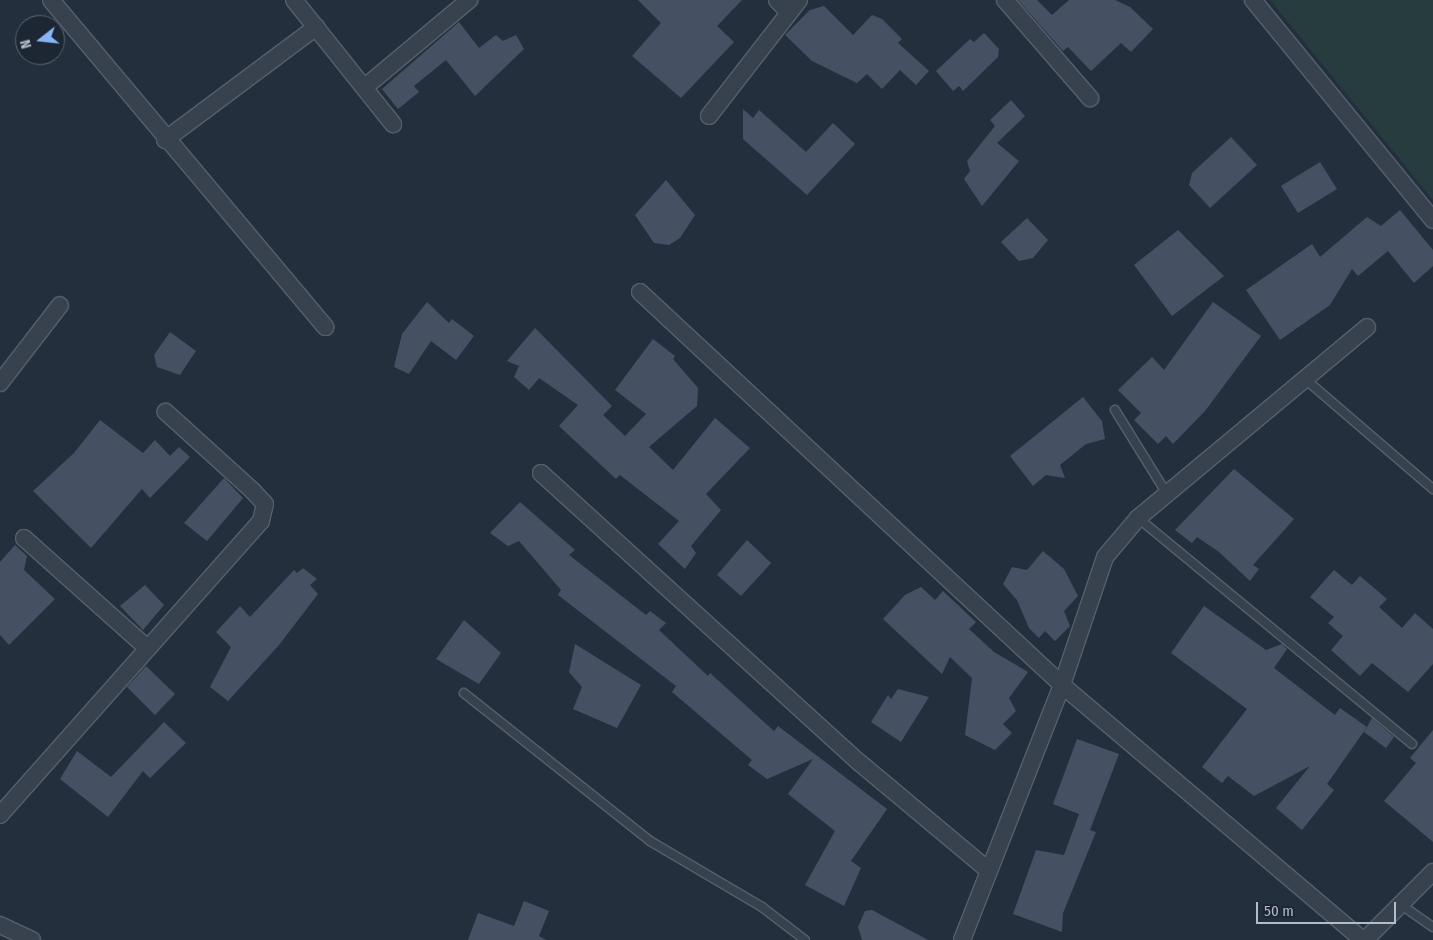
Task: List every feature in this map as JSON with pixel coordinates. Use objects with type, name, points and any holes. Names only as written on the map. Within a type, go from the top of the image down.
[{"type":"street","points":[[51,0],[165,140],[325,327]]},
{"type":"street","points":[[294,0],[393,124]]},
{"type":"street","points":[[365,87],[469,0]]},
{"type":"street","points":[[708,116],[794,6],[777,0]]},
{"type":"street","points":[[1005,0],[1090,98]]},
{"type":"street","points":[[1253,0],[1433,220]]},
{"type":"street","points":[[165,140],[316,27]]},
{"type":"street","points":[[640,292],[1062,685],[1364,940],[1433,872]]},
{"type":"street","points":[[0,383],[60,306]]},
{"type":"street","points":[[962,940],[1062,685],[1106,557],[1138,518],[1367,327]]},
{"type":"street","points":[[0,815],[146,647],[261,521],[265,504],[166,412]]},
{"type":"street","points":[[542,473],[860,763],[988,870]]},
{"type":"street","points":[[24,538],[146,647]]},
{"type":"street","points":[[0,925],[32,940]]},
{"type":"lane","points":[[1304,379],[1433,489]]},
{"type":"lane","points":[[1115,410],[1167,494]]},
{"type":"lane","points":[[1138,518],[1315,659],[1412,744]]},
{"type":"lane","points":[[464,693],[650,841],[762,908],[805,940]]},
{"type":"lane","points":[[1400,904],[1433,927]]},
{"type":"green space","points":[[1270,0],[1433,0],[1433,200]]},
{"type":"building","points":[[638,0],[742,0],[717,26],[734,42],[681,98],[632,56],[661,23]]},
{"type":"building","points":[[1018,0],[1037,0],[1052,15],[1069,0],[1115,0],[1130,7],[1153,29],[1131,52],[1121,43],[1091,71],[1068,47],[1063,51]]},
{"type":"building","points":[[824,6],[853,35],[872,15],[882,19],[902,39],[898,43],[929,71],[916,85],[900,70],[882,89],[867,74],[857,83],[812,61],[785,35],[810,10]]},
{"type":"building","points":[[459,22],[479,48],[496,35],[503,41],[516,35],[524,49],[475,96],[446,60],[414,86],[419,92],[398,109],[382,89]]},
{"type":"building","points":[[984,33],[999,49],[998,57],[963,91],[959,86],[953,91],[936,71],[970,39],[974,42]]},
{"type":"building","points":[[1011,100],[1025,116],[997,143],[1019,161],[982,206],[964,179],[970,171],[967,161],[995,126],[990,120]]},
{"type":"building","points":[[743,109],[753,118],[759,110],[806,152],[833,123],[855,144],[807,195],[743,139]]},
{"type":"building","points":[[1231,137],[1257,165],[1210,208],[1189,185],[1192,173]]},
{"type":"building","points":[[1320,162],[1337,189],[1298,213],[1281,186]]},
{"type":"building","points":[[666,180],[695,215],[680,238],[669,245],[654,243],[635,215]]},
{"type":"building","points":[[1400,210],[1433,250],[1433,266],[1414,283],[1388,251],[1358,276],[1352,269],[1330,305],[1280,340],[1246,290],[1312,244],[1320,257],[1367,217],[1381,226]]},
{"type":"building","points":[[1027,218],[1048,240],[1033,258],[1019,261],[1001,242]]},
{"type":"building","points":[[1178,230],[1224,276],[1172,316],[1134,265]]},
{"type":"building","points":[[427,302],[449,323],[452,319],[474,336],[456,360],[431,341],[409,374],[394,367],[402,334]]},
{"type":"building","points":[[1213,302],[1261,336],[1205,411],[1173,444],[1166,436],[1158,444],[1134,420],[1141,413],[1118,390],[1152,357],[1164,370]]},
{"type":"building","points":[[535,328],[612,406],[603,415],[625,436],[646,414],[615,390],[653,339],[675,356],[673,359],[698,388],[697,406],[649,447],[673,470],[715,418],[750,448],[706,494],[721,510],[691,546],[696,553],[685,569],[658,544],[679,521],[620,475],[616,479],[559,426],[578,405],[539,378],[529,390],[514,377],[519,366],[507,361]]},
{"type":"building","points":[[170,332],[196,351],[180,375],[157,367],[154,355]]},
{"type":"building","points":[[1083,397],[1102,421],[1105,439],[1086,444],[1060,465],[1065,478],[1046,475],[1033,486],[1010,456]]},
{"type":"building","points":[[100,420],[143,453],[155,440],[170,456],[179,447],[190,457],[150,498],[142,489],[91,548],[33,491],[74,453]]},
{"type":"building","points":[[1234,469],[1294,519],[1253,565],[1259,569],[1250,581],[1219,552],[1197,537],[1192,543],[1175,530]]},
{"type":"building","points":[[224,478],[243,498],[207,541],[184,523]]},
{"type":"building","points":[[520,502],[575,550],[569,555],[646,615],[650,611],[666,623],[659,630],[708,676],[710,673],[774,731],[778,726],[887,809],[851,861],[861,868],[844,906],[805,885],[835,831],[788,794],[813,759],[767,779],[748,765],[752,760],[672,692],[676,686],[558,595],[561,590],[519,541],[508,546],[490,533]]},
{"type":"building","points":[[747,540],[771,563],[741,596],[717,575]]},
{"type":"building","points":[[15,545],[27,556],[24,570],[55,599],[9,645],[0,635],[0,562]]},
{"type":"building","points":[[1043,551],[1064,569],[1078,596],[1064,611],[1070,626],[1055,641],[1045,631],[1039,638],[1029,628],[1017,600],[1003,584],[1012,567],[1027,570]]},
{"type":"building","points":[[303,568],[317,579],[310,585],[318,594],[279,645],[228,701],[210,687],[231,647],[216,632],[240,606],[250,617],[294,570],[297,573]]},
{"type":"building","points":[[1334,570],[1352,585],[1360,576],[1387,599],[1379,607],[1402,628],[1415,613],[1433,629],[1433,664],[1408,692],[1372,663],[1360,676],[1331,650],[1343,636],[1328,623],[1334,617],[1310,597]]},
{"type":"building","points":[[145,585],[164,605],[143,630],[120,606]]},
{"type":"building","points":[[921,587],[935,600],[943,591],[976,622],[969,629],[994,652],[1028,672],[1009,698],[1016,711],[1003,724],[1012,733],[995,750],[965,735],[972,678],[950,657],[942,674],[883,619],[905,595]]},
{"type":"building","points":[[1204,606],[1266,650],[1282,644],[1287,649],[1274,668],[1335,715],[1340,708],[1367,727],[1327,784],[1334,790],[1302,830],[1276,808],[1310,766],[1254,796],[1228,776],[1222,783],[1202,767],[1247,709],[1171,653]]},
{"type":"building","points":[[464,620],[501,653],[479,684],[436,659]]},
{"type":"building","points":[[575,644],[641,685],[617,728],[573,709],[582,687],[569,672]]},
{"type":"building","points":[[146,666],[175,694],[155,715],[127,687]]},
{"type":"building","points":[[898,689],[929,697],[901,742],[871,722],[888,695],[891,699]]},
{"type":"building","points":[[1372,718],[1394,737],[1386,748],[1364,732]]},
{"type":"building","points":[[164,722],[186,743],[150,778],[143,771],[108,817],[60,779],[77,751],[111,777]]},
{"type":"building","points":[[1433,730],[1433,842],[1384,801],[1416,763],[1410,758]]},
{"type":"building","points":[[1077,739],[1119,754],[1090,830],[1096,832],[1063,913],[1062,932],[1013,914],[1036,850],[1064,855],[1079,814],[1053,804]]},
{"type":"building","points":[[524,901],[549,911],[539,936],[546,940],[468,940],[478,913],[514,926]]},
{"type":"building","points":[[872,910],[928,940],[862,940],[858,927],[865,911]]}]
